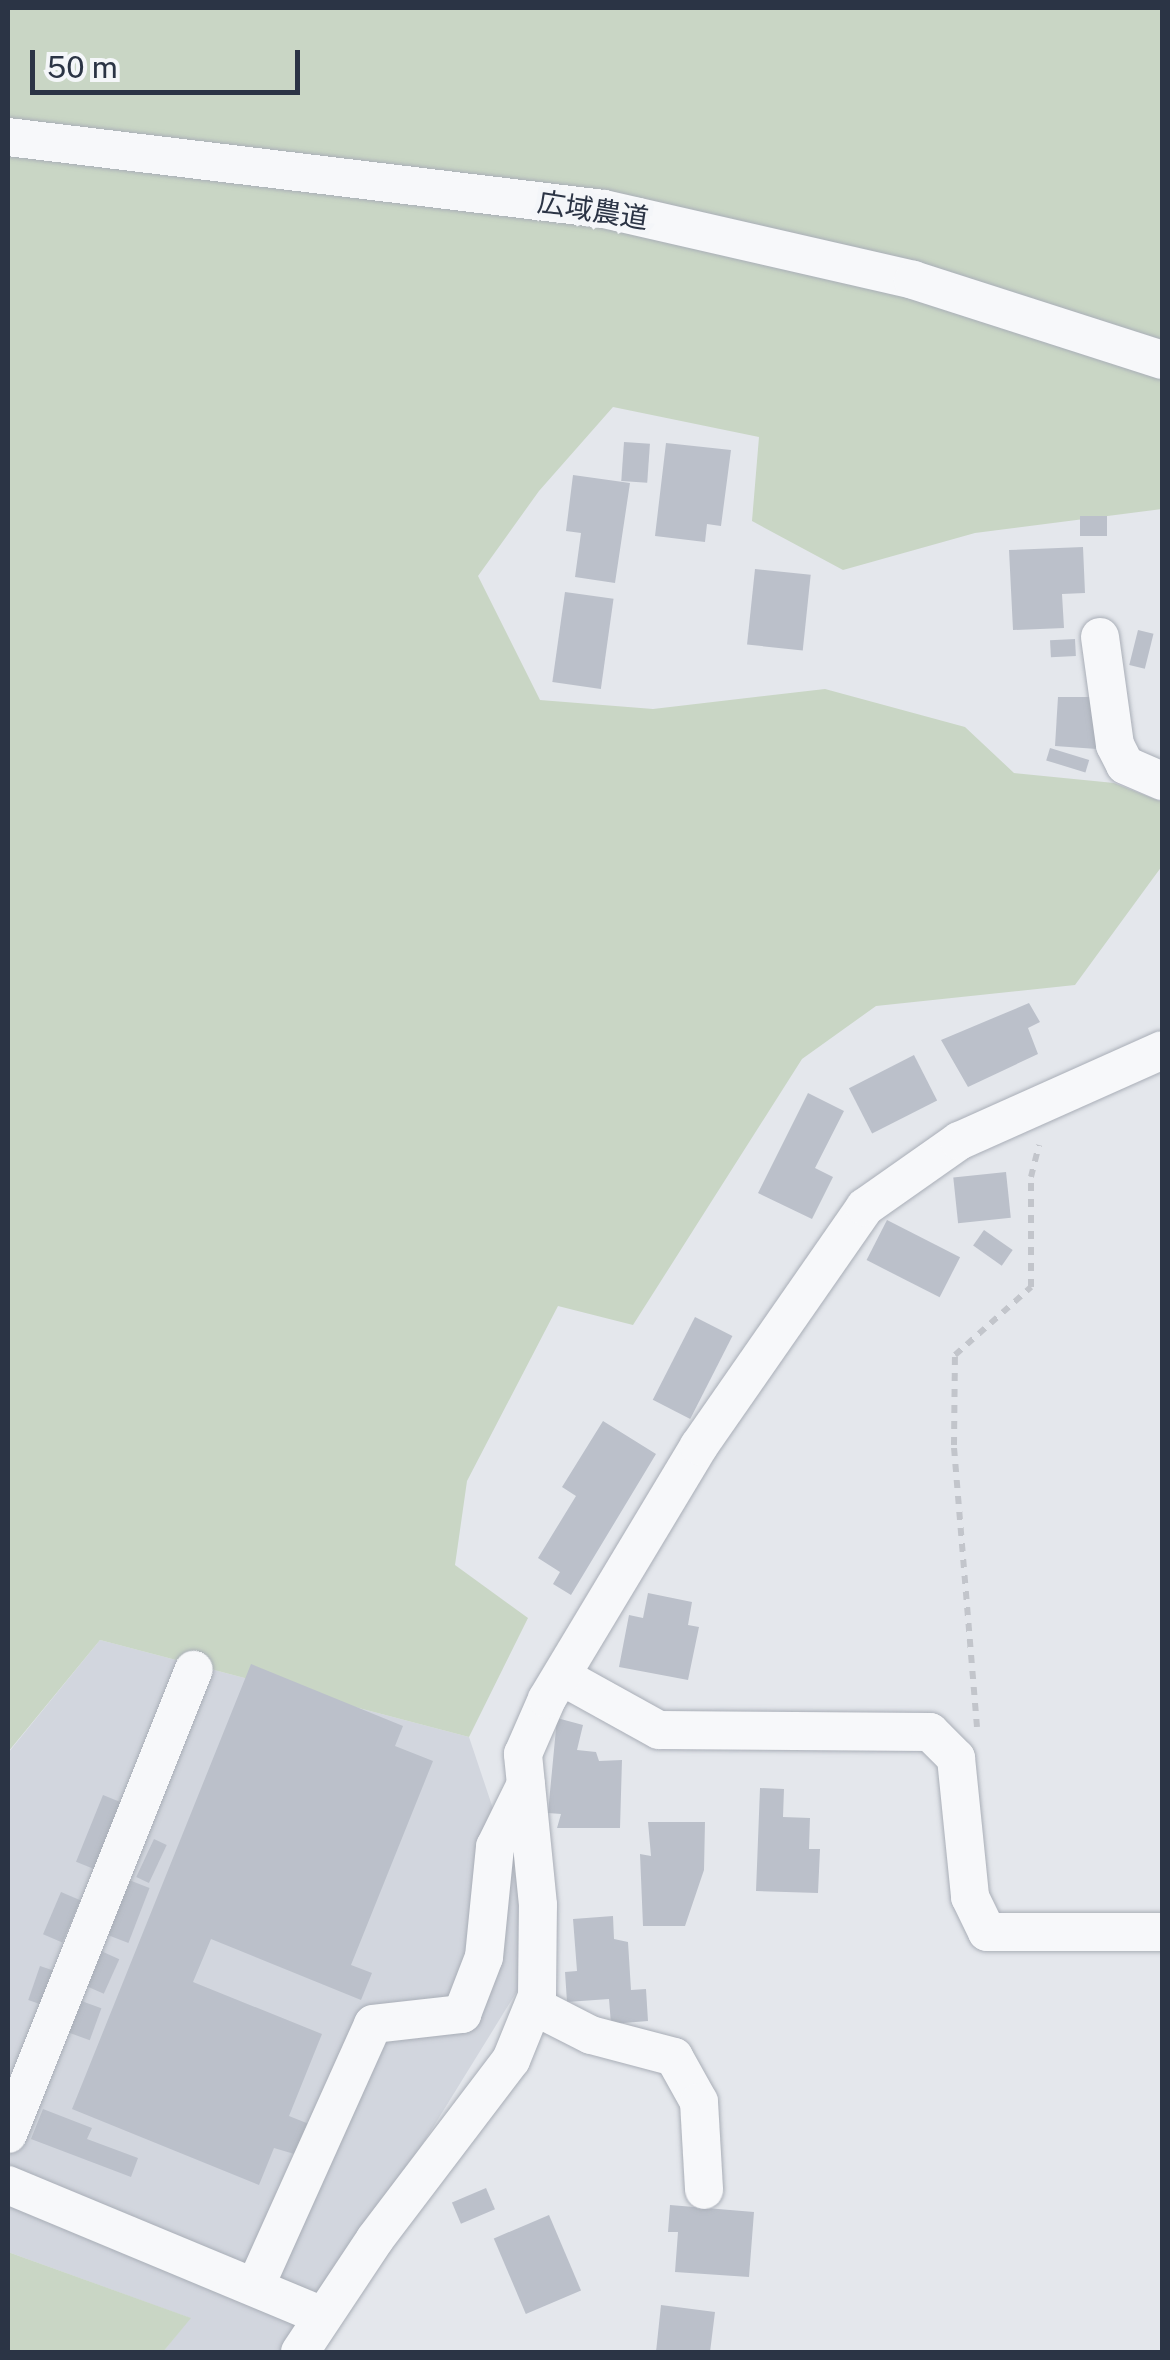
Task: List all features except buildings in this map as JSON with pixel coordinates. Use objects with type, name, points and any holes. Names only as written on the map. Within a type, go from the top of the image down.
[{"type":"street","name":"広域農道","points":[[8,137],[604,208],[913,280],[1162,360]]},
{"type":"street","points":[[1100,637],[1115,745],[1125,765],[1162,781]]},
{"type":"street","points":[[300,2352],[430,2164],[477,2111],[511,2060],[534,2006],[538,1905],[523,1754],[547,1699],[564,1678],[699,1446],[865,1207],[959,1141],[1162,1050]]},
{"type":"street","points":[[8,2134],[194,1670]]},
{"type":"street","points":[[564,1678],[659,1730],[930,1732],[956,1758],[970,1897],[987,1932],[1162,1932]]},
{"type":"street","points":[[256,2287],[372,2024],[462,2014],[484,1956],[495,1846],[526,1784]]},
{"type":"street","points":[[534,2006],[591,2035],[674,2057],[698,2102],[704,2190]]},
{"type":"street","points":[[8,2185],[323,2316]]},
{"type":"path","points":[[978,1731],[954,1445],[956,1355],[1031,1287],[1031,1177],[1050,1103]]},
{"type":"shaded area","points":[[100,1640],[469,1737],[519,1886],[519,1988],[398,2184],[279,2352],[163,2352],[190,2318],[8,2252],[8,1753]]},
{"type":"green space","points":[[8,8],[1162,8],[1162,509],[975,533],[843,570],[752,521],[759,437],[613,407],[539,491],[478,576],[540,700],[653,709],[825,689],[965,727],[1014,773],[1114,783],[1162,802],[1162,866],[1075,985],[876,1006],[802,1059],[633,1325],[558,1306],[467,1481],[455,1565],[528,1618],[469,1737],[100,1640],[8,1752]]},
{"type":"green space","points":[[8,2252],[191,2318],[163,2352],[8,2352]]}]
